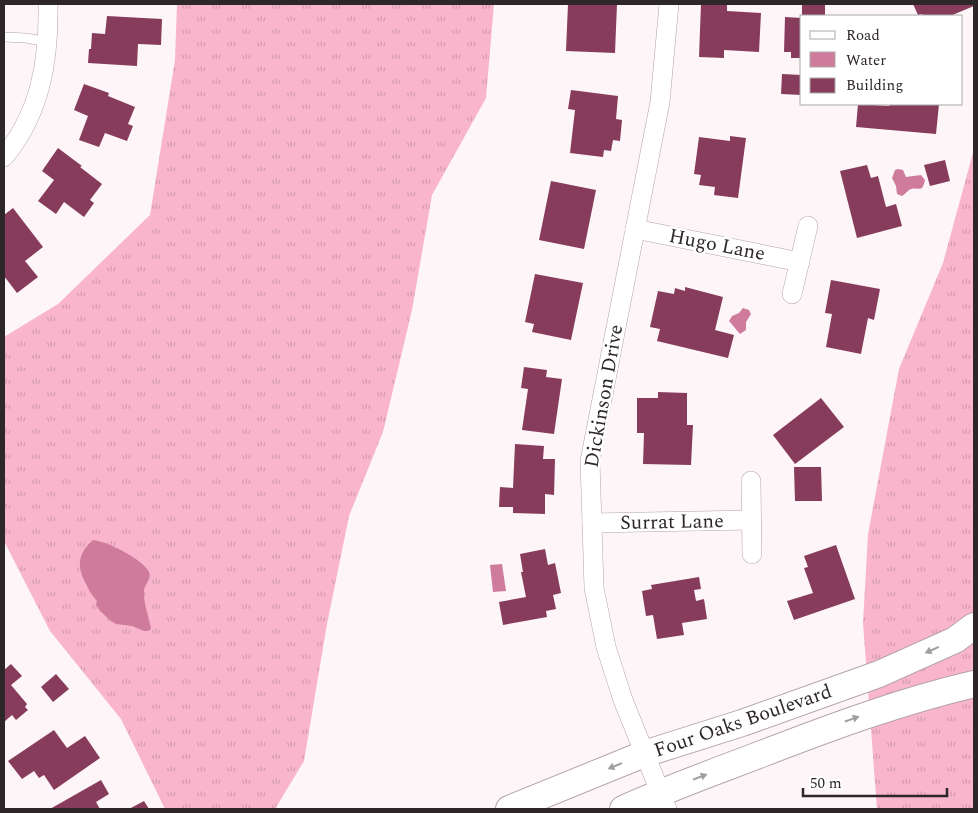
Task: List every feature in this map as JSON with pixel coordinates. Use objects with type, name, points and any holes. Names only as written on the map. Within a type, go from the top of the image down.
[{"type":"street","points":[[4,157],[24,128],[39,94],[48,42],[48,4]]},
{"type":"street","name":"Dickinson Drive","points":[[664,801],[623,700],[606,647],[594,588],[590,461],[660,102],[669,4]]},
{"type":"street","points":[[792,294],[808,226]]},
{"type":"street","name":"Hugo Lane","points":[[635,229],[800,262]]},
{"type":"street","points":[[751,481],[752,554]]},
{"type":"street","name":"Surrat Lane","points":[[592,523],[751,520]]},
{"type":"street","name":"Four Oaks Boulevard","points":[[508,809],[644,754],[742,723],[879,674],[956,640],[974,626]]},
{"type":"street","name":"Four Oaks Boulevard","points":[[623,809],[664,801],[854,718],[974,684]]},
{"type":"lane","points":[[4,37],[48,42]]},
{"type":"green space","points":[[177,4],[494,4],[486,98],[432,195],[412,310],[383,432],[349,516],[327,624],[304,761],[275,809],[165,809],[121,719],[50,631],[4,541],[4,337],[58,304],[150,215],[175,60]]},
{"type":"green space","points":[[974,149],[974,809],[877,809],[863,623],[868,534],[899,369],[943,263]]},
{"type":"water","points":[[895,170],[903,170],[906,177],[921,175],[925,180],[922,187],[909,190],[902,196],[897,194],[892,178]]},
{"type":"water","points":[[743,308],[749,310],[751,314],[746,322],[746,330],[740,334],[729,321],[732,316],[739,313]]},
{"type":"water","points":[[93,540],[132,556],[149,572],[149,579],[144,590],[145,605],[151,629],[148,631],[116,624],[100,611],[96,604],[97,601],[83,578],[80,566],[84,550]]},
{"type":"water","points":[[502,564],[506,591],[493,592],[490,565]]},
{"type":"building","points":[[568,4],[617,4],[615,53],[566,51]]},
{"type":"building","points":[[701,4],[727,5],[727,11],[761,13],[759,52],[724,50],[724,58],[699,57]]},
{"type":"building","points":[[913,4],[974,4],[974,6],[952,15],[918,15]]},
{"type":"building","points":[[802,5],[825,5],[825,15],[802,15]]},
{"type":"building","points":[[107,16],[162,19],[161,45],[138,44],[137,66],[88,63],[92,33],[105,34]]},
{"type":"building","points":[[785,17],[800,18],[800,58],[791,58],[791,52],[784,52]]},
{"type":"building","points":[[782,74],[800,75],[800,95],[781,94]]},
{"type":"building","points":[[84,84],[109,93],[108,96],[135,107],[128,124],[133,126],[127,141],[105,133],[99,147],[79,140],[88,116],[74,110]]},
{"type":"building","points":[[571,90],[618,96],[616,119],[622,120],[620,141],[613,140],[611,151],[604,150],[603,157],[570,153],[575,110],[568,109]]},
{"type":"building","points":[[858,105],[939,105],[936,134],[856,127]]},
{"type":"building","points":[[730,136],[746,138],[738,198],[714,195],[715,187],[699,185],[701,175],[694,174],[699,137],[730,141]]},
{"type":"building","points":[[58,148],[102,184],[90,200],[94,203],[84,217],[64,202],[56,214],[38,201],[54,180],[42,171]]},
{"type":"building","points":[[945,160],[950,181],[930,186],[924,165]]},
{"type":"building","points":[[867,165],[871,178],[878,176],[886,207],[896,204],[902,226],[857,238],[840,171]]},
{"type":"building","points":[[551,181],[596,190],[584,249],[539,240]]},
{"type":"building","points":[[13,208],[43,247],[25,261],[38,277],[17,293],[4,276],[4,215]]},
{"type":"building","points":[[535,274],[583,283],[571,340],[532,332],[534,324],[525,322]]},
{"type":"building","points":[[831,280],[880,289],[874,320],[868,318],[861,354],[826,347],[832,314],[825,313]]},
{"type":"building","points":[[685,287],[723,297],[715,330],[734,335],[728,358],[657,341],[660,329],[650,327],[658,291],[674,294],[675,288],[685,291]]},
{"type":"building","points":[[524,367],[547,370],[546,377],[562,379],[554,434],[522,430],[528,389],[521,388]]},
{"type":"building","points":[[658,392],[687,393],[687,425],[693,425],[691,465],[643,464],[644,433],[637,433],[637,398],[658,398]]},
{"type":"building","points":[[821,398],[844,427],[795,464],[773,435]]},
{"type":"building","points":[[515,444],[544,446],[543,459],[555,459],[554,495],[545,494],[545,514],[513,513],[513,507],[499,507],[500,487],[513,488]]},
{"type":"building","points":[[794,467],[821,467],[822,501],[795,501]]},
{"type":"building","points":[[836,545],[855,599],[794,620],[787,601],[813,593],[804,568],[808,567],[804,556]]},
{"type":"building","points":[[545,549],[548,565],[555,563],[561,593],[553,595],[556,609],[546,611],[547,617],[503,625],[499,602],[526,597],[520,554]]},
{"type":"building","points":[[699,577],[701,589],[694,590],[696,601],[704,599],[707,619],[682,623],[684,635],[657,639],[653,615],[646,616],[642,591],[652,589],[651,585]]},
{"type":"building","points":[[11,664],[22,676],[11,685],[27,704],[25,707],[28,710],[16,720],[12,715],[4,722],[4,670]]},
{"type":"building","points":[[56,674],[69,689],[53,702],[41,687]]},
{"type":"building","points":[[54,730],[67,748],[85,736],[100,758],[54,790],[44,775],[39,778],[34,771],[22,779],[8,761]]},
{"type":"building","points":[[101,780],[109,794],[96,802],[100,809],[50,809]]},
{"type":"building","points":[[144,801],[149,809],[129,809]]}]
